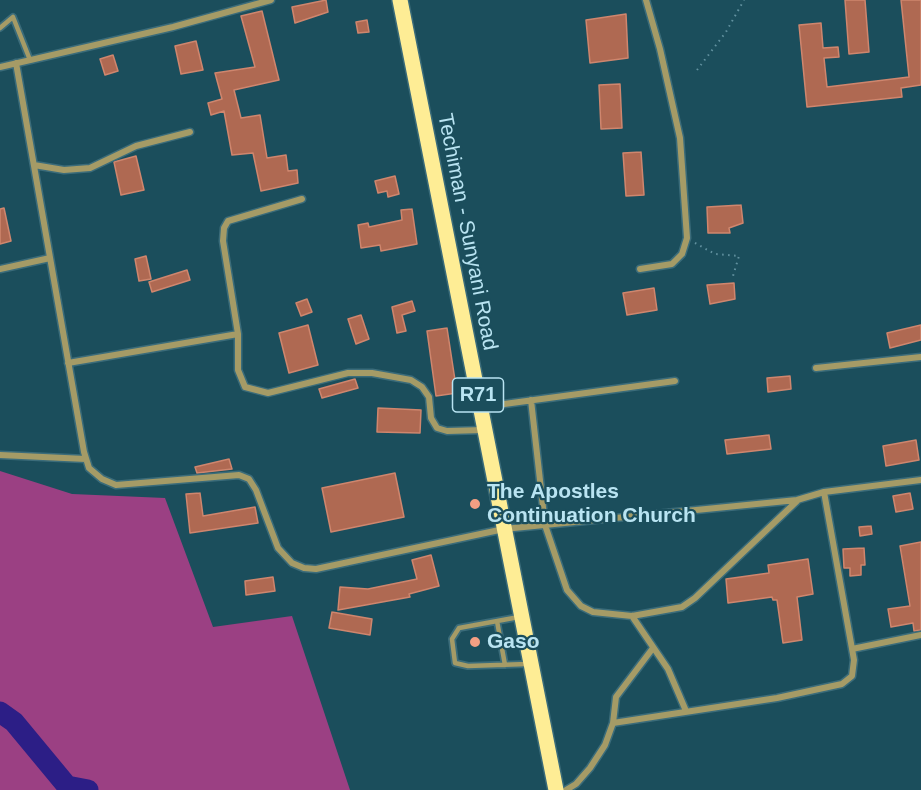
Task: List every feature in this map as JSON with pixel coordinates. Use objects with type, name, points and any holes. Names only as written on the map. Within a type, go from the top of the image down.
[{"type":"main road","name":"Techiman - Sunyani Road","points":[[400,0],[556,790]]},
{"type":"street","points":[[0,67],[173,27],[270,0]]},
{"type":"street","points":[[640,269],[672,264],[682,254],[687,238],[680,138],[660,49],[646,0]]},
{"type":"street","points":[[16,63],[86,459],[89,468],[116,485],[239,475],[249,479],[256,490],[278,548],[292,563],[304,568],[316,569],[504,529],[797,500],[824,492],[921,480]]},
{"type":"street","points":[[34,165],[64,170],[90,168],[136,146],[190,132]]},
{"type":"street","points":[[302,199],[228,221],[224,228],[223,241],[238,334],[238,370],[245,387],[256,392],[268,393],[348,373],[372,373],[411,380],[422,387],[429,397],[431,418],[436,428],[447,431],[484,430]]},
{"type":"street","points":[[0,269],[50,258]]},
{"type":"street","points":[[68,363],[238,334]]},
{"type":"street","points":[[816,368],[921,357]]},
{"type":"street","points":[[480,408],[675,381]]},
{"type":"street","points":[[531,400],[545,525],[567,590],[581,606],[593,612],[632,616],[682,607],[695,598],[797,500]]},
{"type":"street","points":[[0,455],[86,459]]},
{"type":"street","points":[[613,723],[842,684],[852,676],[852,649],[824,492]]},
{"type":"street","points":[[632,616],[676,686],[686,711]]},
{"type":"street","points":[[852,649],[921,635]]},
{"type":"street","points":[[566,790],[576,784],[590,768],[605,745],[613,723],[616,697],[653,648]]},
{"type":"lane","points":[[0,28],[13,17],[30,60]]},
{"type":"lane","points":[[522,616],[459,628],[454,632],[452,639],[455,663],[460,666],[531,663]]},
{"type":"lane","points":[[497,621],[505,665]]},
{"type":"path","points":[[697,70],[726,32],[744,0]]},
{"type":"path","points":[[687,238],[715,254],[739,256],[733,276]]},
{"type":"shaded area","points":[[0,471],[72,494],[165,498],[213,627],[292,616],[350,790],[0,790]]},
{"type":"building","points":[[326,0],[328,12],[295,23],[292,7]]},
{"type":"building","points":[[845,0],[865,0],[869,52],[849,54]]},
{"type":"building","points":[[901,0],[921,0],[921,85],[901,88],[902,97],[807,107],[799,25],[821,23],[823,48],[838,47],[839,57],[824,58],[827,87],[909,77]]},
{"type":"building","points":[[262,11],[279,80],[234,90],[241,118],[260,115],[267,158],[286,155],[288,171],[297,170],[298,183],[261,191],[253,153],[232,155],[224,111],[211,115],[208,103],[222,99],[215,73],[255,67],[241,16]]},
{"type":"building","points":[[626,14],[628,58],[590,63],[586,20]]},
{"type":"building","points":[[367,20],[369,32],[358,33],[356,22]]},
{"type":"building","points":[[196,41],[203,70],[181,74],[175,46]]},
{"type":"building","points":[[113,55],[118,71],[105,75],[100,59]]},
{"type":"building","points":[[620,84],[622,128],[601,129],[599,85]]},
{"type":"building","points":[[641,152],[644,195],[626,196],[623,153]]},
{"type":"building","points":[[136,156],[144,190],[121,195],[114,162]]},
{"type":"building","points":[[395,176],[399,194],[388,197],[387,191],[378,193],[375,181]]},
{"type":"building","points":[[741,205],[743,223],[729,228],[730,233],[708,233],[707,207]]},
{"type":"building","points":[[4,208],[11,241],[0,244],[0,209]]},
{"type":"building","points":[[412,209],[417,244],[381,251],[380,245],[361,248],[358,225],[368,223],[369,227],[402,220],[401,210]]},
{"type":"building","points":[[146,256],[151,279],[139,281],[135,259]]},
{"type":"building","points":[[187,270],[190,280],[152,292],[149,282]]},
{"type":"building","points":[[734,283],[735,299],[710,304],[707,285]]},
{"type":"building","points":[[654,288],[657,310],[627,315],[623,293]]},
{"type":"building","points":[[307,299],[312,312],[301,316],[296,303]]},
{"type":"building","points":[[412,301],[415,311],[402,315],[406,331],[397,333],[392,307]]},
{"type":"building","points":[[361,315],[369,339],[356,344],[348,319]]},
{"type":"building","points":[[308,325],[318,365],[289,373],[279,333]]},
{"type":"building","points":[[921,325],[921,340],[890,348],[887,333]]},
{"type":"building","points":[[447,328],[457,393],[436,396],[427,331]]},
{"type":"building","points":[[790,376],[791,389],[768,392],[767,378]]},
{"type":"building","points":[[355,379],[358,388],[322,398],[319,389]]},
{"type":"building","points":[[378,408],[421,410],[420,433],[377,432]]},
{"type":"building","points":[[769,435],[771,449],[727,454],[725,440]]},
{"type":"building","points":[[916,440],[919,460],[886,466],[883,446]]},
{"type":"building","points":[[229,459],[232,469],[197,473],[195,467]]},
{"type":"building","points":[[395,473],[404,517],[331,532],[322,488]]},
{"type":"building","points":[[200,493],[203,516],[255,507],[258,523],[190,533],[186,494]]},
{"type":"building","points":[[910,493],[913,509],[896,512],[893,496]]},
{"type":"building","points":[[871,526],[872,534],[860,536],[859,527]]},
{"type":"building","points":[[921,542],[921,630],[914,631],[913,623],[891,627],[888,609],[910,606],[900,546]]},
{"type":"building","points":[[864,548],[865,565],[861,565],[861,575],[850,576],[850,568],[844,568],[843,549]]},
{"type":"building","points":[[431,555],[439,586],[409,594],[410,597],[338,610],[340,587],[368,589],[417,579],[412,560]]},
{"type":"building","points":[[808,559],[813,594],[797,597],[802,640],[783,643],[777,600],[773,600],[772,597],[728,603],[726,579],[769,573],[768,565]]},
{"type":"building","points":[[273,577],[275,591],[246,595],[245,581]]},
{"type":"building","points":[[332,612],[372,619],[370,635],[329,628]]},
{"type":"waterway","points":[[0,712],[14,722],[67,786],[88,790]]},
{"type":"place","name":"The Apostles Continuation Church","points":[[475,504]]},
{"type":"place","name":"Gaso","points":[[475,642]]}]
